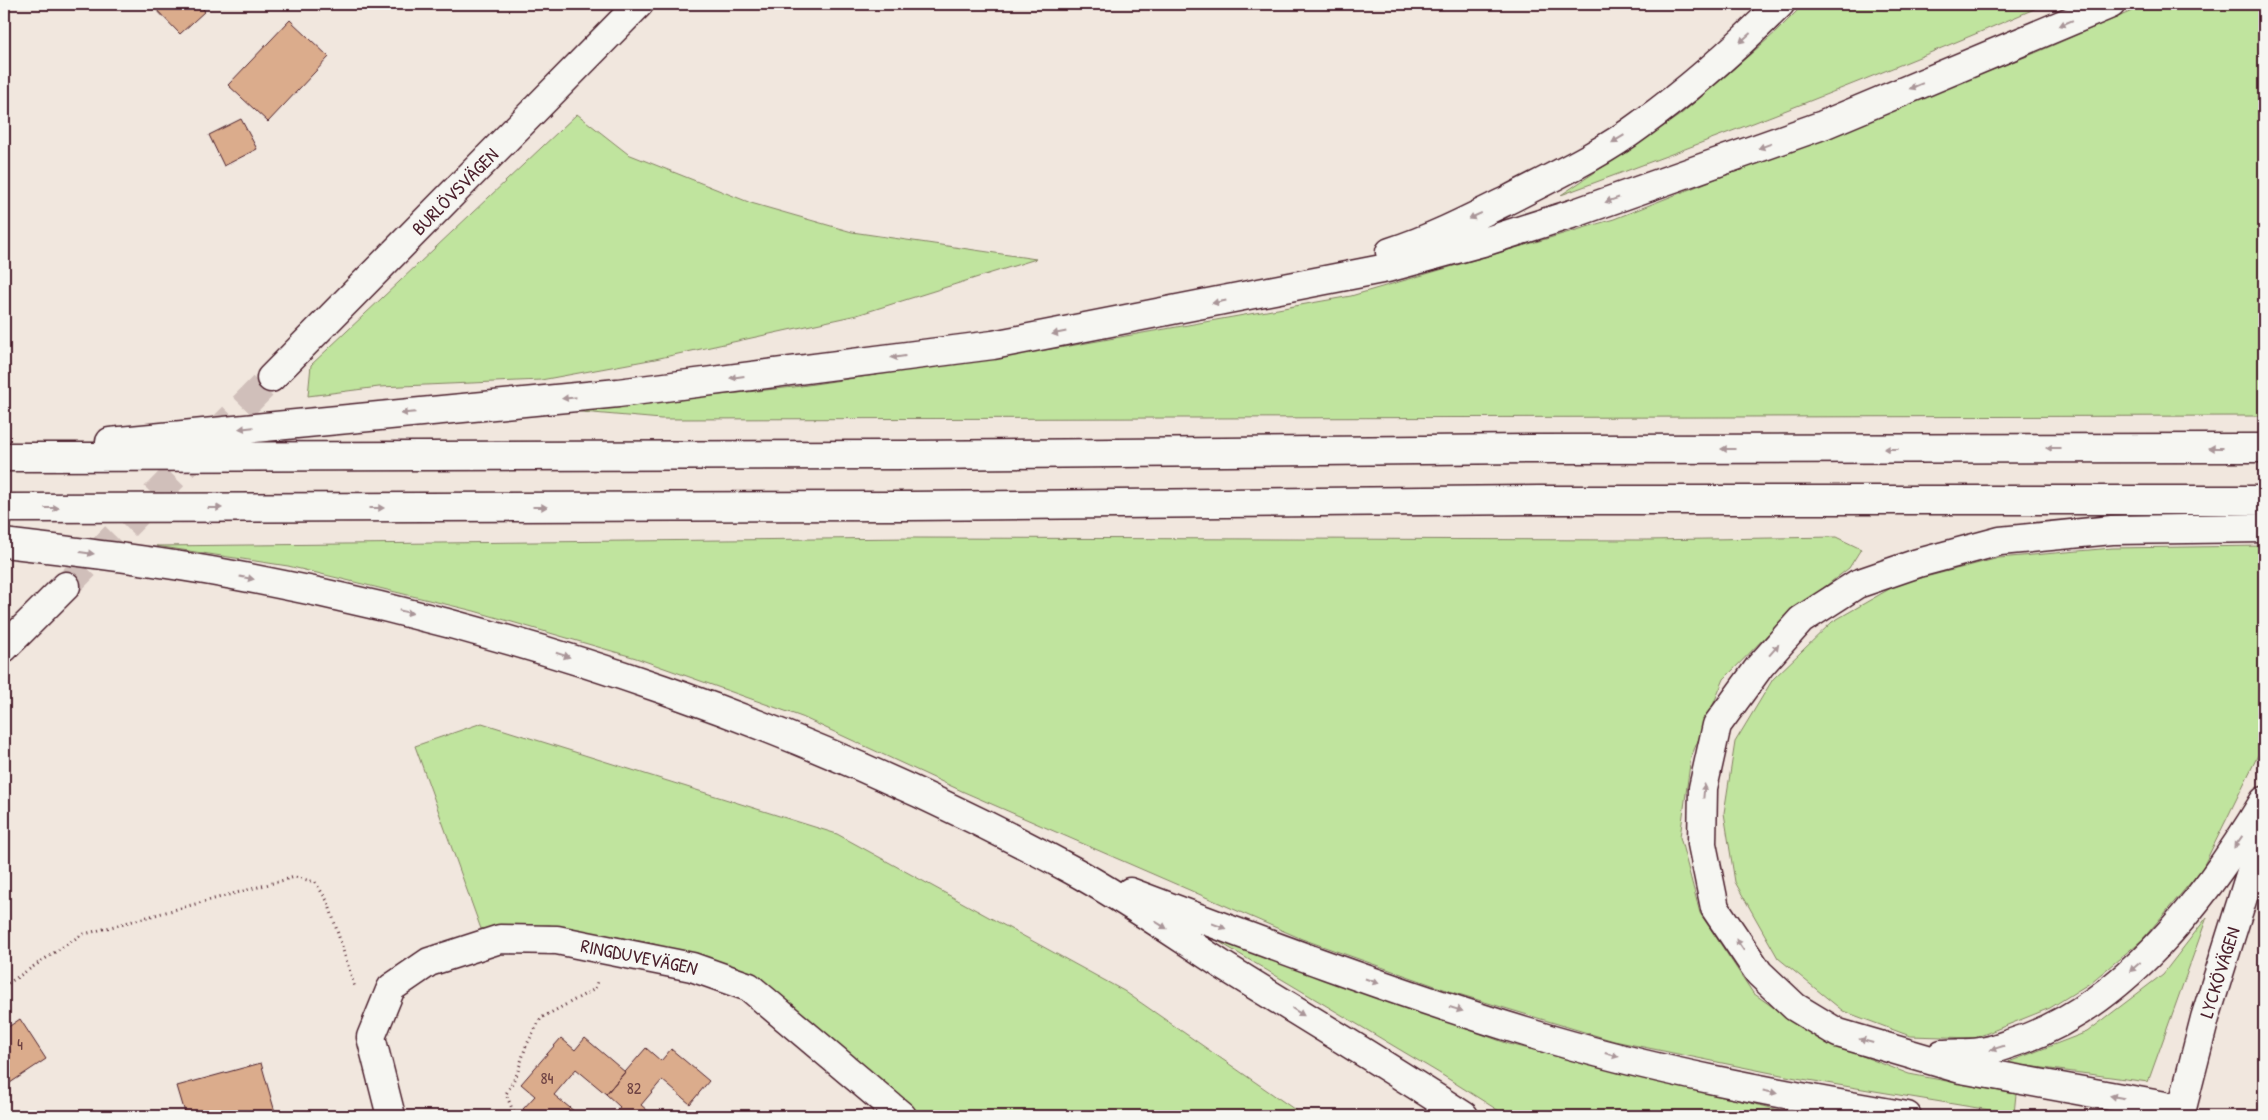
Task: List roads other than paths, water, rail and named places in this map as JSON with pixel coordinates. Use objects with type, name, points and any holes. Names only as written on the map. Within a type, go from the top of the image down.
[{"type":"main road","name":"BURLÖVSVÄGEN","points":[[271,378],[639,4]]},
{"type":"main road","points":[[1266,293],[1397,250],[1476,216],[1565,170],[1638,127],[1698,79],[1780,4]]},
{"type":"main road","points":[[4,453],[269,425],[618,393],[993,345],[1387,268],[1490,240],[1575,213],[1823,125],[2110,4]]},
{"type":"main road","points":[[4,457],[904,455],[1549,449],[2264,448]]},
{"type":"main road","points":[[4,508],[909,506],[1539,500],[2264,500]]},
{"type":"main road","points":[[2181,1113],[1961,1069],[1838,1033],[1795,1008],[1760,973],[1716,908],[1702,844],[1704,788],[1718,725],[1760,666],[1801,620],[1857,584],[1918,563],[2000,541],[2112,530],[2264,528]]},
{"type":"main road","points":[[4,542],[231,574],[450,623],[565,656],[682,696],[808,744],[937,802],[1075,872],[1464,1116]]},
{"type":"main road","points":[[4,648],[66,586]]},
{"type":"main road","points":[[1913,1054],[1982,1052],[2036,1036],[2092,1004],[2148,956],[2202,894],[2264,801]]},
{"type":"main road","name":"LYCKÖVÄGEN","points":[[2181,1113],[2205,1018],[2264,830]]},
{"type":"main road","points":[[1075,872],[1285,951],[1531,1034],[1658,1067],[1768,1092],[1907,1116]]},
{"type":"main road","name":"RINGDUVEVÄGEN","points":[[391,1116],[371,1037],[391,988],[430,962],[500,939],[556,940],[610,950],[692,967],[749,987],[902,1116]]},
{"type":"tunnel","points":[[66,586],[271,378]]}]
